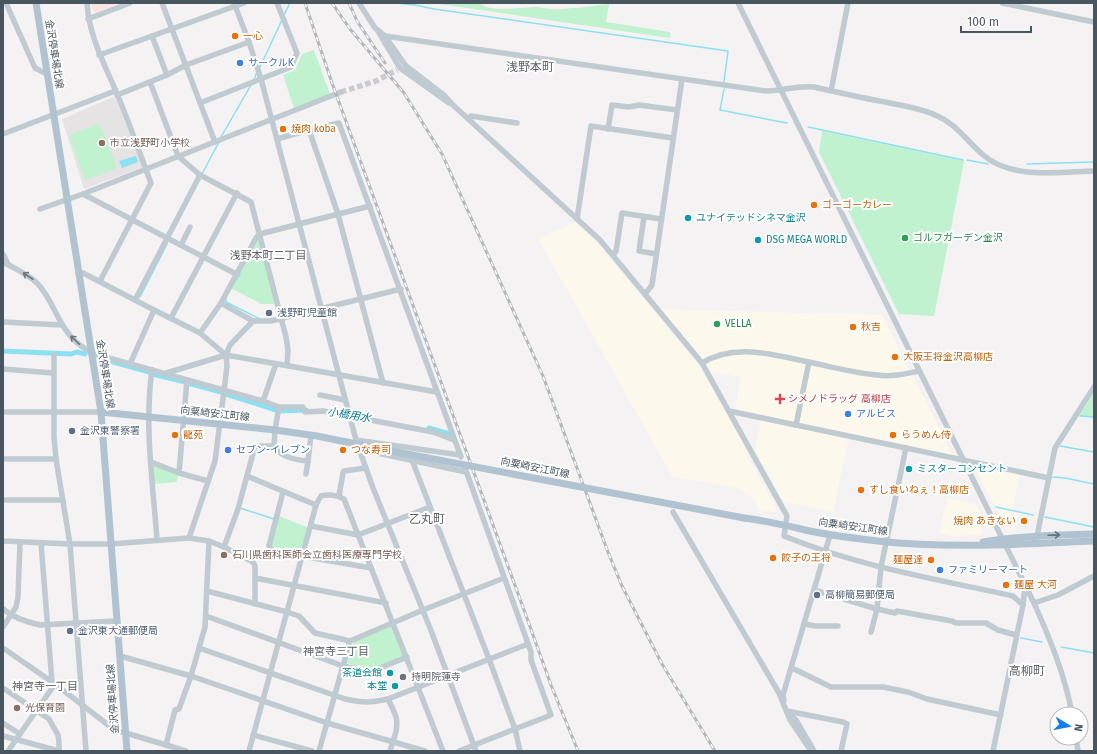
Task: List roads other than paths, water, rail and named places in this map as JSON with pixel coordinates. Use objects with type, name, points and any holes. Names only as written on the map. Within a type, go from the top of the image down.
[{"type":"main road","name":"金沢停車場北線","points":[[36,3],[101,412],[127,751]]},
{"type":"main road","name":"向粟崎安江町線","points":[[101,412],[311,435],[786,525],[830,535],[886,542],[965,545],[1003,542],[1094,540]]},
{"type":"main road","name":"向粟崎安江町線","points":[[1003,542],[1037,536],[1094,534]]},
{"type":"street","points":[[6,3],[35,68],[47,74]]},
{"type":"street","points":[[87,3],[88,19],[99,55],[116,93],[151,183],[100,282]]},
{"type":"street","points":[[88,19],[130,3]]},
{"type":"street","points":[[162,3],[215,142]]},
{"type":"street","points":[[99,55],[234,5],[244,3]]},
{"type":"street","points":[[200,103],[291,67],[297,53],[277,3]]},
{"type":"street","points":[[359,3],[376,28],[399,69],[453,105]]},
{"type":"street","points":[[738,3],[780,91],[1034,604],[1059,663],[1070,706]]},
{"type":"street","points":[[831,91],[848,3]]},
{"type":"street","points":[[1002,3],[1094,22]]},
{"type":"street","points":[[234,5],[249,42],[261,79],[349,416],[358,444],[475,748]]},
{"type":"street","points":[[376,28],[385,36],[406,66],[445,96],[600,240],[702,363],[787,516],[784,536],[826,551],[880,567],[1013,596],[1023,605]]},
{"type":"street","points":[[152,36],[167,75]]},
{"type":"street","points":[[385,36],[766,91],[780,91],[802,86],[831,91],[915,108],[937,116],[951,123],[961,131],[985,156],[1007,168],[1025,172],[1094,171]]},
{"type":"street","points":[[3,134],[54,114],[150,82],[186,65],[249,42]]},
{"type":"street","points":[[645,294],[652,285],[682,79]]},
{"type":"street","points":[[150,82],[178,156],[200,175],[237,193],[251,202],[288,350],[287,366]]},
{"type":"street","points":[[40,209],[83,194],[145,168],[341,92]]},
{"type":"street","points":[[608,129],[612,105],[629,107],[639,105],[677,110]]},
{"type":"street","points":[[468,118],[471,116],[517,123]]},
{"type":"street","points":[[277,139],[339,123],[460,456],[358,444]]},
{"type":"street","points":[[577,219],[592,126],[673,138]]},
{"type":"street","points":[[309,130],[338,214],[383,382]]},
{"type":"street","points":[[135,300],[166,237],[200,175]]},
{"type":"street","points":[[171,318],[237,193]]},
{"type":"street","points":[[83,194],[236,274]]},
{"type":"street","points":[[200,333],[221,303],[256,238],[260,234],[370,206]]},
{"type":"street","points":[[612,255],[616,251],[622,213],[661,219]]},
{"type":"street","points":[[644,217],[639,251],[656,254]]},
{"type":"street","points":[[181,245],[190,228]]},
{"type":"street","points":[[3,254],[6,263],[37,283],[44,291],[62,325],[74,340],[91,353],[263,401],[279,407],[303,407],[305,412],[323,411],[433,432],[454,440]]},
{"type":"street","points":[[78,273],[83,273],[200,333],[226,354],[437,392]]},
{"type":"street","points":[[221,303],[253,320],[271,321],[321,310],[400,289]]},
{"type":"street","points":[[130,364],[154,310]]},
{"type":"street","points":[[189,538],[215,461],[227,366],[226,354],[233,341],[253,320]]},
{"type":"street","points":[[3,322],[62,325]]},
{"type":"street","points":[[702,363],[708,359],[723,354],[750,351],[768,353],[877,375],[898,375],[919,371]]},
{"type":"street","points":[[163,374],[226,354]]},
{"type":"street","points":[[54,355],[53,373],[56,459],[70,544],[86,751]]},
{"type":"street","points":[[796,425],[810,362]]},
{"type":"street","points":[[263,401],[276,364]]},
{"type":"street","points":[[3,369],[53,373]]},
{"type":"street","points":[[152,370],[148,417],[157,540]]},
{"type":"street","points":[[179,473],[187,380]]},
{"type":"street","points":[[1037,536],[1055,448],[1094,387]]},
{"type":"street","points":[[320,395],[345,400]]},
{"type":"street","points":[[279,407],[274,446],[277,450],[295,460],[308,461]]},
{"type":"street","points":[[729,411],[1049,478]]},
{"type":"street","points":[[3,412],[101,412]]},
{"type":"street","points":[[306,474],[311,435]]},
{"type":"street","points":[[358,444],[412,460],[465,470],[531,652],[531,660],[551,715],[515,728],[475,748],[459,751]]},
{"type":"street","points":[[224,547],[238,509],[255,446],[274,446]]},
{"type":"street","points":[[871,632],[877,609],[880,567],[906,448]]},
{"type":"street","points":[[3,459],[56,459]]},
{"type":"street","points":[[412,460],[515,728],[520,751]]},
{"type":"street","points":[[152,462],[179,473],[208,481]]},
{"type":"street","points":[[339,496],[344,471],[366,468]]},
{"type":"street","points":[[247,476],[316,505]]},
{"type":"street","points":[[283,492],[269,546],[272,551],[303,555],[371,568]]},
{"type":"street","points":[[249,751],[316,505],[321,496],[339,496],[344,499],[443,751]]},
{"type":"street","points":[[3,500],[63,500]]},
{"type":"street","points":[[311,526],[358,535],[430,507]]},
{"type":"street","points":[[673,512],[779,693],[787,711],[796,720],[814,751]]},
{"type":"street","points":[[811,751],[790,720],[783,695],[830,535]]},
{"type":"street","points":[[3,541],[110,544],[189,538],[209,541],[253,562],[255,566],[256,578],[255,604]]},
{"type":"street","points":[[166,745],[175,710],[179,709],[191,676],[206,616],[209,541]]},
{"type":"street","points":[[3,627],[16,607],[18,597],[20,542]]},
{"type":"street","points":[[8,751],[36,711],[53,683],[41,543]]},
{"type":"street","points":[[1034,604],[1058,595],[1094,576]]},
{"type":"street","points":[[256,578],[386,603]]},
{"type":"street","points":[[207,591],[299,616],[315,632],[350,641],[504,578]]},
{"type":"street","points":[[993,751],[1023,605],[1025,586]]},
{"type":"street","points":[[814,590],[895,613],[897,611],[956,623],[986,623],[998,630],[1016,635]]},
{"type":"street","points":[[3,609],[10,615],[28,623],[40,625],[117,622]]},
{"type":"street","points":[[206,616],[343,666],[370,672],[407,657]]},
{"type":"street","points":[[804,624],[815,626],[838,626]]},
{"type":"street","points":[[319,751],[350,641]]},
{"type":"street","points":[[199,648],[360,702],[371,703],[388,699],[528,644]]},
{"type":"street","points":[[3,648],[83,705],[116,731],[186,751]]},
{"type":"street","points":[[120,656],[191,676],[327,723],[425,751]]},
{"type":"street","points":[[792,668],[831,687],[883,687],[908,692],[927,699],[1001,715]]},
{"type":"street","points":[[3,688],[49,719],[60,742],[59,751],[3,736]]},
{"type":"street","points":[[388,699],[396,717],[396,726],[390,751]]},
{"type":"street","points":[[787,711],[847,724],[841,751]]},
{"type":"street","points":[[3,723],[20,734]]},
{"type":"street","points":[[254,735],[312,751]]},
{"type":"water","points":[[136,156],[138,162],[122,168],[119,161]]},
{"type":"waterway","points":[[284,15],[290,3]]},
{"type":"waterway","points":[[395,3],[728,51],[724,82]]},
{"type":"waterway","points":[[260,67],[282,20]]},
{"type":"waterway","points":[[254,80],[257,72]]},
{"type":"waterway","points":[[221,137],[251,85]]},
{"type":"waterway","points":[[724,89],[720,110],[787,123]]},
{"type":"waterway","points":[[808,127],[963,160]]},
{"type":"waterway","points":[[202,174],[219,142]]},
{"type":"waterway","points":[[967,160],[988,164]]},
{"type":"waterway","points":[[1027,164],[1094,162]]},
{"type":"waterway","points":[[140,297],[167,244]]},
{"type":"waterway","points":[[236,280],[240,275]]},
{"type":"waterway","points":[[226,299],[226,302],[260,319]]},
{"type":"waterway","name":"小橋用水","points":[[3,351],[71,354],[77,352],[85,354]]},
{"type":"waterway","name":"小橋用水","points":[[99,358],[149,372]]},
{"type":"waterway","name":"小橋用水","points":[[153,374],[185,382]]},
{"type":"waterway","name":"小橋用水","points":[[188,383],[221,392]]},
{"type":"waterway","name":"小橋用水","points":[[226,394],[279,411],[306,410]]},
{"type":"waterway","points":[[1080,416],[1094,417]]},
{"type":"waterway","name":"小橋用水","points":[[429,428],[449,434]]},
{"type":"waterway","points":[[1060,446],[1094,452]]},
{"type":"waterway","points":[[1053,477],[1094,484]]},
{"type":"waterway","points":[[996,507],[1033,515]]},
{"type":"waterway","points":[[240,508],[274,519]]},
{"type":"waterway","points":[[1045,517],[1094,527]]},
{"type":"waterway","points":[[1021,638],[1042,642]]},
{"type":"waterway","points":[[1061,647],[1094,653]]},
{"type":"tunnel","points":[[341,92],[376,81],[397,70]]},
{"type":"railway","points":[[305,3],[332,83],[551,685],[578,751]]},
{"type":"railway","points":[[332,3],[350,29],[404,93],[442,154],[543,376],[622,586],[662,664],[715,751]]},
{"type":"railway","points":[[349,3],[357,21],[385,63]]},
{"type":"place","name":"一心","points":[[235,36]]},
{"type":"place","name":"サークルK","points":[[240,63]]},
{"type":"place","name":"焼肉 koba","points":[[283,129]]},
{"type":"place","name":"市立浅野町小学校","points":[[102,143]]},
{"type":"place","name":"ゴーゴーカレー","points":[[814,205]]},
{"type":"place","name":"ユナイテッドシネマ金沢","points":[[688,218]]},
{"type":"place","name":"ゴルフガーデン金沢","points":[[905,238]]},
{"type":"place","name":"DSG MEGA WORLD","points":[[758,240]]},
{"type":"place","name":"浅野町児童館","points":[[269,313]]},
{"type":"place","name":"VELLA","points":[[717,324]]},
{"type":"place","name":"秋吉","points":[[853,327]]},
{"type":"place","name":"大阪王将金沢高柳店","points":[[895,357]]},
{"type":"place","name":"シメノドラッグ 高柳店","points":[[780,399]]},
{"type":"place","name":"アルビス","points":[[848,414]]},
{"type":"place","name":"金沢東警察署","points":[[72,431]]},
{"type":"place","name":"龍苑","points":[[175,435]]},
{"type":"place","name":"らうめん侍","points":[[893,435]]},
{"type":"place","name":"セブン-イレブン","points":[[228,450]]},
{"type":"place","name":"つな寿司","points":[[343,450]]},
{"type":"place","name":"ミスターコンセント","points":[[909,469]]},
{"type":"place","name":"すし食いねぇ！高柳店","points":[[861,490]]},
{"type":"place","name":"焼肉 あきない","points":[[1024,521]]},
{"type":"place","name":"石川県歯科医師会立歯科医療専門学校","points":[[224,555]]},
{"type":"place","name":"餃子の王将","points":[[773,558]]},
{"type":"place","name":"麺屋達","points":[[931,560]]},
{"type":"place","name":"ファミリーマート","points":[[940,570]]},
{"type":"place","name":"麺屋 大河","points":[[1006,585]]},
{"type":"place","name":"高柳簡易郵便局","points":[[817,595]]},
{"type":"place","name":"金沢東大通郵便局","points":[[70,631]]},
{"type":"place","name":"茶道会館","points":[[390,673]]},
{"type":"place","name":"持明院蓮寺","points":[[403,677]]},
{"type":"place","name":"本堂","points":[[395,686]]},
{"type":"place","name":"光保育園","points":[[17,708]]},
{"type":"district","name":"浅野本町","points":[[530,67]]},
{"type":"district","name":"浅野本町二丁目","points":[[268,255]]},
{"type":"district","name":"乙丸町","points":[[427,519]]},
{"type":"district","name":"神宮寺三丁目","points":[[336,651]]},
{"type":"district","name":"高柳町","points":[[1027,671]]},
{"type":"district","name":"神宮寺一丁目","points":[[45,686]]}]
